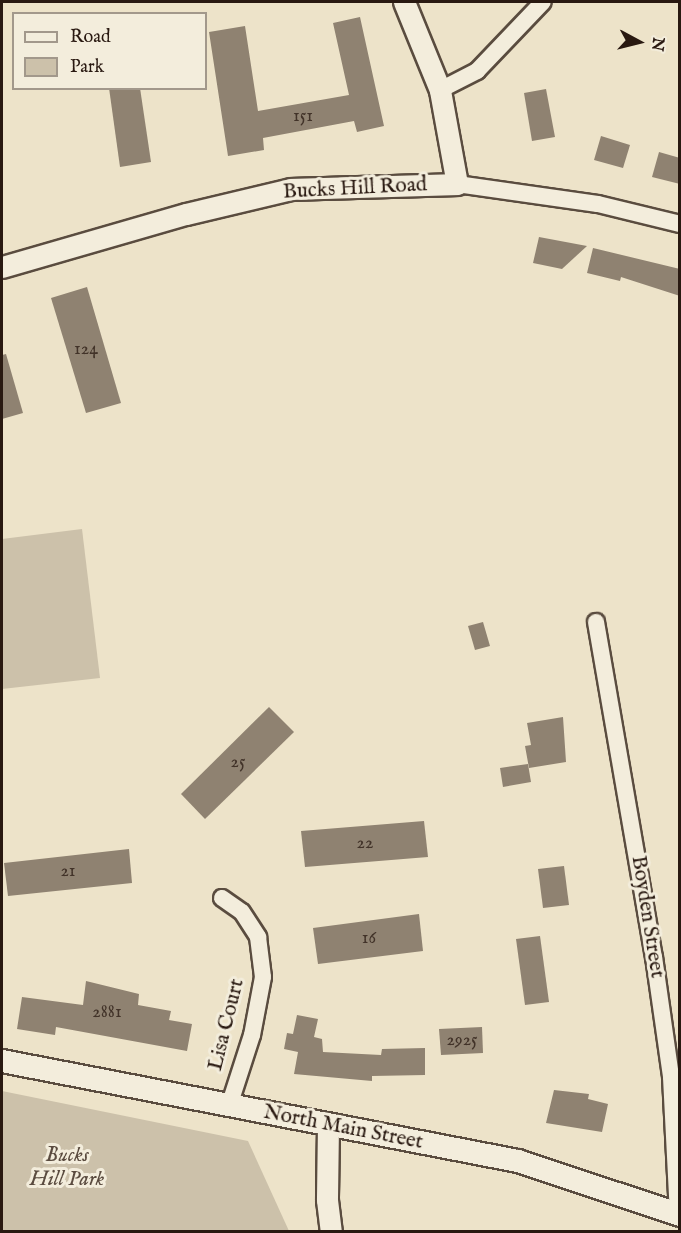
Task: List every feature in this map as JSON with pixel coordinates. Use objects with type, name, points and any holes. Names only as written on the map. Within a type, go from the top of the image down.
[{"type":"main road","name":"North Main Street","points":[[2,1061],[518,1161],[679,1215]]},
{"type":"street","points":[[404,2],[440,90],[457,184]]},
{"type":"street","points":[[440,90],[477,71],[543,2]]},
{"type":"street","name":"Bucks Hill Road","points":[[2,267],[186,214],[291,189],[457,184],[598,204],[680,224]]},
{"type":"street","name":"Boyden Street","points":[[596,622],[654,957],[671,1077],[679,1215]]},
{"type":"street","name":"Lisa Court","points":[[222,898],[242,912],[258,937],[263,977],[252,1035],[229,1106]]},
{"type":"street","points":[[328,1125],[327,1200],[331,1232]]},
{"type":"green space","points":[[82,529],[100,678],[2,689],[2,539]]},
{"type":"green space","name":"Bucks Hill Park","points":[[2,1091],[248,1141],[289,1231],[2,1231]]},
{"type":"building","points":[[360,17],[384,126],[357,132],[354,121],[263,138],[264,150],[228,156],[209,32],[245,26],[258,111],[349,95],[333,23]]},
{"type":"building","points":[[546,89],[555,137],[532,141],[524,93]]},
{"type":"building","points":[[109,90],[140,90],[151,162],[120,167]]},
{"type":"building","points":[[601,136],[630,145],[623,168],[594,160]]},
{"type":"building","points":[[659,152],[680,158],[680,184],[652,177]]},
{"type":"building","points":[[539,237],[587,246],[562,269],[533,263]]},
{"type":"building","points":[[593,248],[680,269],[680,296],[621,277],[620,281],[587,273]]},
{"type":"building","points":[[87,287],[121,403],[86,413],[51,298]]},
{"type":"building","points":[[6,354],[23,413],[2,419],[2,355]]},
{"type":"building","points":[[483,622],[490,646],[475,650],[468,626]]},
{"type":"building","points":[[269,707],[294,732],[205,819],[181,794]]},
{"type":"building","points":[[563,717],[566,762],[529,768],[525,746],[531,745],[527,723]]},
{"type":"building","points":[[528,764],[531,782],[503,787],[500,768]]},
{"type":"building","points":[[424,821],[428,857],[305,867],[301,831]]},
{"type":"building","points":[[129,849],[132,883],[8,896],[4,863]]},
{"type":"building","points":[[564,866],[569,905],[543,908],[538,869]]},
{"type":"building","points":[[419,914],[423,951],[318,964],[313,928]]},
{"type":"building","points":[[540,936],[549,1002],[525,1005],[516,939]]},
{"type":"building","points":[[86,981],[139,994],[138,1005],[171,1011],[169,1020],[192,1024],[187,1051],[56,1027],[55,1035],[17,1029],[22,997],[83,1005]]},
{"type":"building","points":[[297,1015],[318,1019],[314,1037],[322,1039],[323,1052],[381,1055],[382,1049],[425,1048],[425,1075],[372,1076],[372,1081],[294,1074],[298,1052],[284,1049],[287,1033],[293,1034]]},
{"type":"building","points":[[482,1027],[483,1053],[441,1055],[439,1029]]},
{"type":"building","points":[[554,1090],[589,1094],[588,1099],[608,1104],[602,1132],[546,1123]]}]
